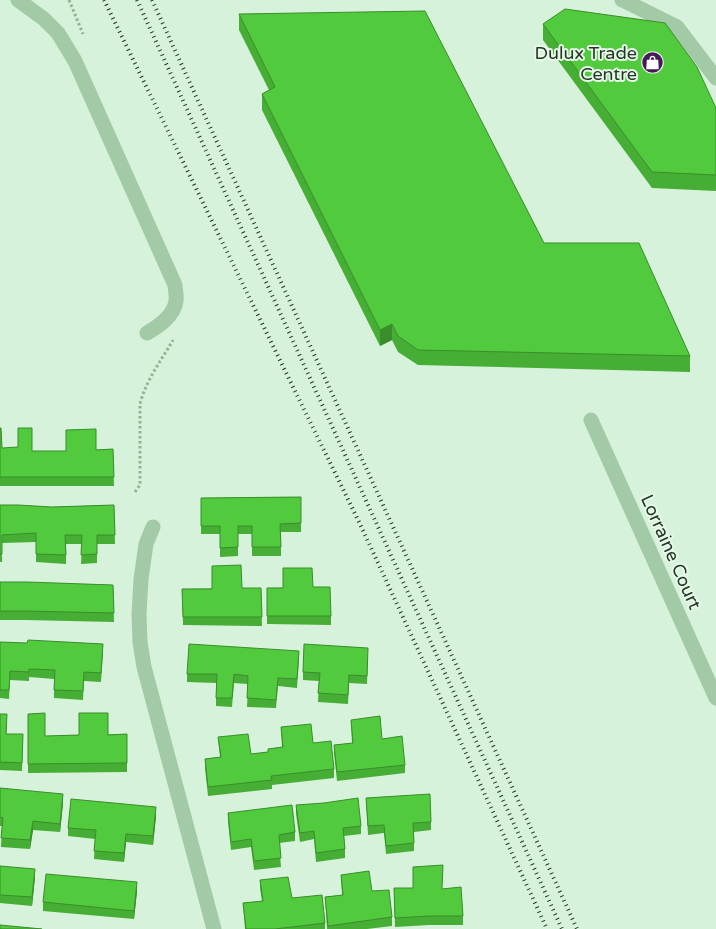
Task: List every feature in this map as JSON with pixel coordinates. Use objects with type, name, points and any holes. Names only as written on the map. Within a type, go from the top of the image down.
[{"type":"street","points":[[18,0],[44,19],[58,34],[75,61],[175,285],[176,301],[171,313],[161,324],[147,332]]},
{"type":"street","points":[[622,0],[677,27],[716,78]]},
{"type":"street","name":"Lorraine Court","points":[[591,420],[716,698]]},
{"type":"street","points":[[153,527],[146,544],[141,579],[140,642],[144,666],[214,929]]},
{"type":"building","points":[[565,9],[665,23],[697,67],[716,108],[716,175],[652,172],[543,24]]},
{"type":"building","points":[[425,11],[544,243],[639,243],[690,356],[418,350],[398,336],[392,324],[380,330],[262,94],[275,87],[239,14]]},
{"type":"building","points":[[0,428],[2,448],[18,447],[18,428],[32,428],[32,451],[66,451],[66,430],[96,429],[96,450],[113,449],[114,477],[0,477]]},
{"type":"building","points":[[301,497],[301,523],[280,524],[281,547],[252,547],[252,526],[238,526],[238,547],[220,548],[220,526],[201,526],[201,498]]},
{"type":"building","points":[[0,505],[52,507],[114,505],[115,535],[97,535],[97,554],[81,555],[82,535],[65,535],[66,555],[36,554],[36,533],[2,535],[2,554],[0,554]]},
{"type":"building","points":[[241,565],[242,588],[261,588],[262,617],[183,617],[182,589],[212,589],[212,566]]},
{"type":"building","points":[[283,568],[312,568],[313,587],[330,587],[331,616],[267,616],[267,588],[283,588]]},
{"type":"building","points":[[0,582],[113,585],[114,613],[0,611]]},
{"type":"building","points":[[28,640],[103,644],[101,673],[84,672],[83,691],[54,690],[55,670],[29,669],[29,672],[10,671],[9,690],[0,690],[0,642],[27,643]]},
{"type":"building","points":[[189,644],[299,651],[297,679],[278,678],[276,700],[247,698],[248,676],[234,674],[232,698],[216,698],[217,674],[187,674]]},
{"type":"building","points":[[304,644],[368,648],[367,676],[349,675],[348,695],[318,693],[320,673],[303,672]]},
{"type":"building","points":[[45,713],[45,736],[79,735],[79,713],[108,713],[108,735],[127,734],[127,763],[28,764],[28,714]]},
{"type":"building","points":[[0,714],[7,714],[6,734],[23,734],[22,763],[0,762]]},
{"type":"building","points":[[380,716],[382,739],[402,736],[405,765],[337,772],[334,745],[353,743],[351,720]]},
{"type":"building","points":[[311,724],[313,743],[331,741],[334,769],[271,776],[272,780],[208,787],[205,759],[221,757],[218,737],[248,734],[251,754],[268,752],[268,749],[283,747],[281,727]]},
{"type":"building","points":[[0,788],[63,794],[60,824],[33,821],[30,840],[1,838],[3,818],[0,817]]},
{"type":"building","points":[[430,794],[431,822],[413,823],[414,843],[386,846],[384,825],[368,826],[366,798]]},
{"type":"building","points":[[358,798],[361,826],[343,828],[345,849],[316,853],[314,831],[300,833],[296,805]]},
{"type":"building","points":[[71,799],[156,807],[153,836],[126,834],[124,853],[94,851],[96,830],[68,828]]},
{"type":"building","points":[[292,805],[295,832],[279,835],[281,858],[254,861],[251,839],[231,842],[228,813]]},
{"type":"building","points":[[443,865],[442,889],[461,887],[463,916],[395,918],[394,888],[413,888],[413,867]]},
{"type":"building","points":[[0,866],[35,869],[32,897],[0,895]]},
{"type":"building","points":[[369,871],[372,891],[389,890],[392,917],[328,926],[325,897],[343,895],[341,875]]},
{"type":"building","points":[[46,874],[137,882],[134,911],[43,902]]},
{"type":"building","points":[[288,877],[292,898],[322,895],[325,923],[275,929],[246,929],[243,903],[263,901],[260,880]]},
{"type":"building","points":[[0,925],[42,929],[0,929]]},
{"type":"railway","points":[[104,0],[360,524],[547,929]]},
{"type":"railway","points":[[137,0],[562,929]]},
{"type":"railway","points":[[152,0],[577,929]]},
{"type":"place","name":"Dulux Trade Centre","points":[[653,63]]}]
